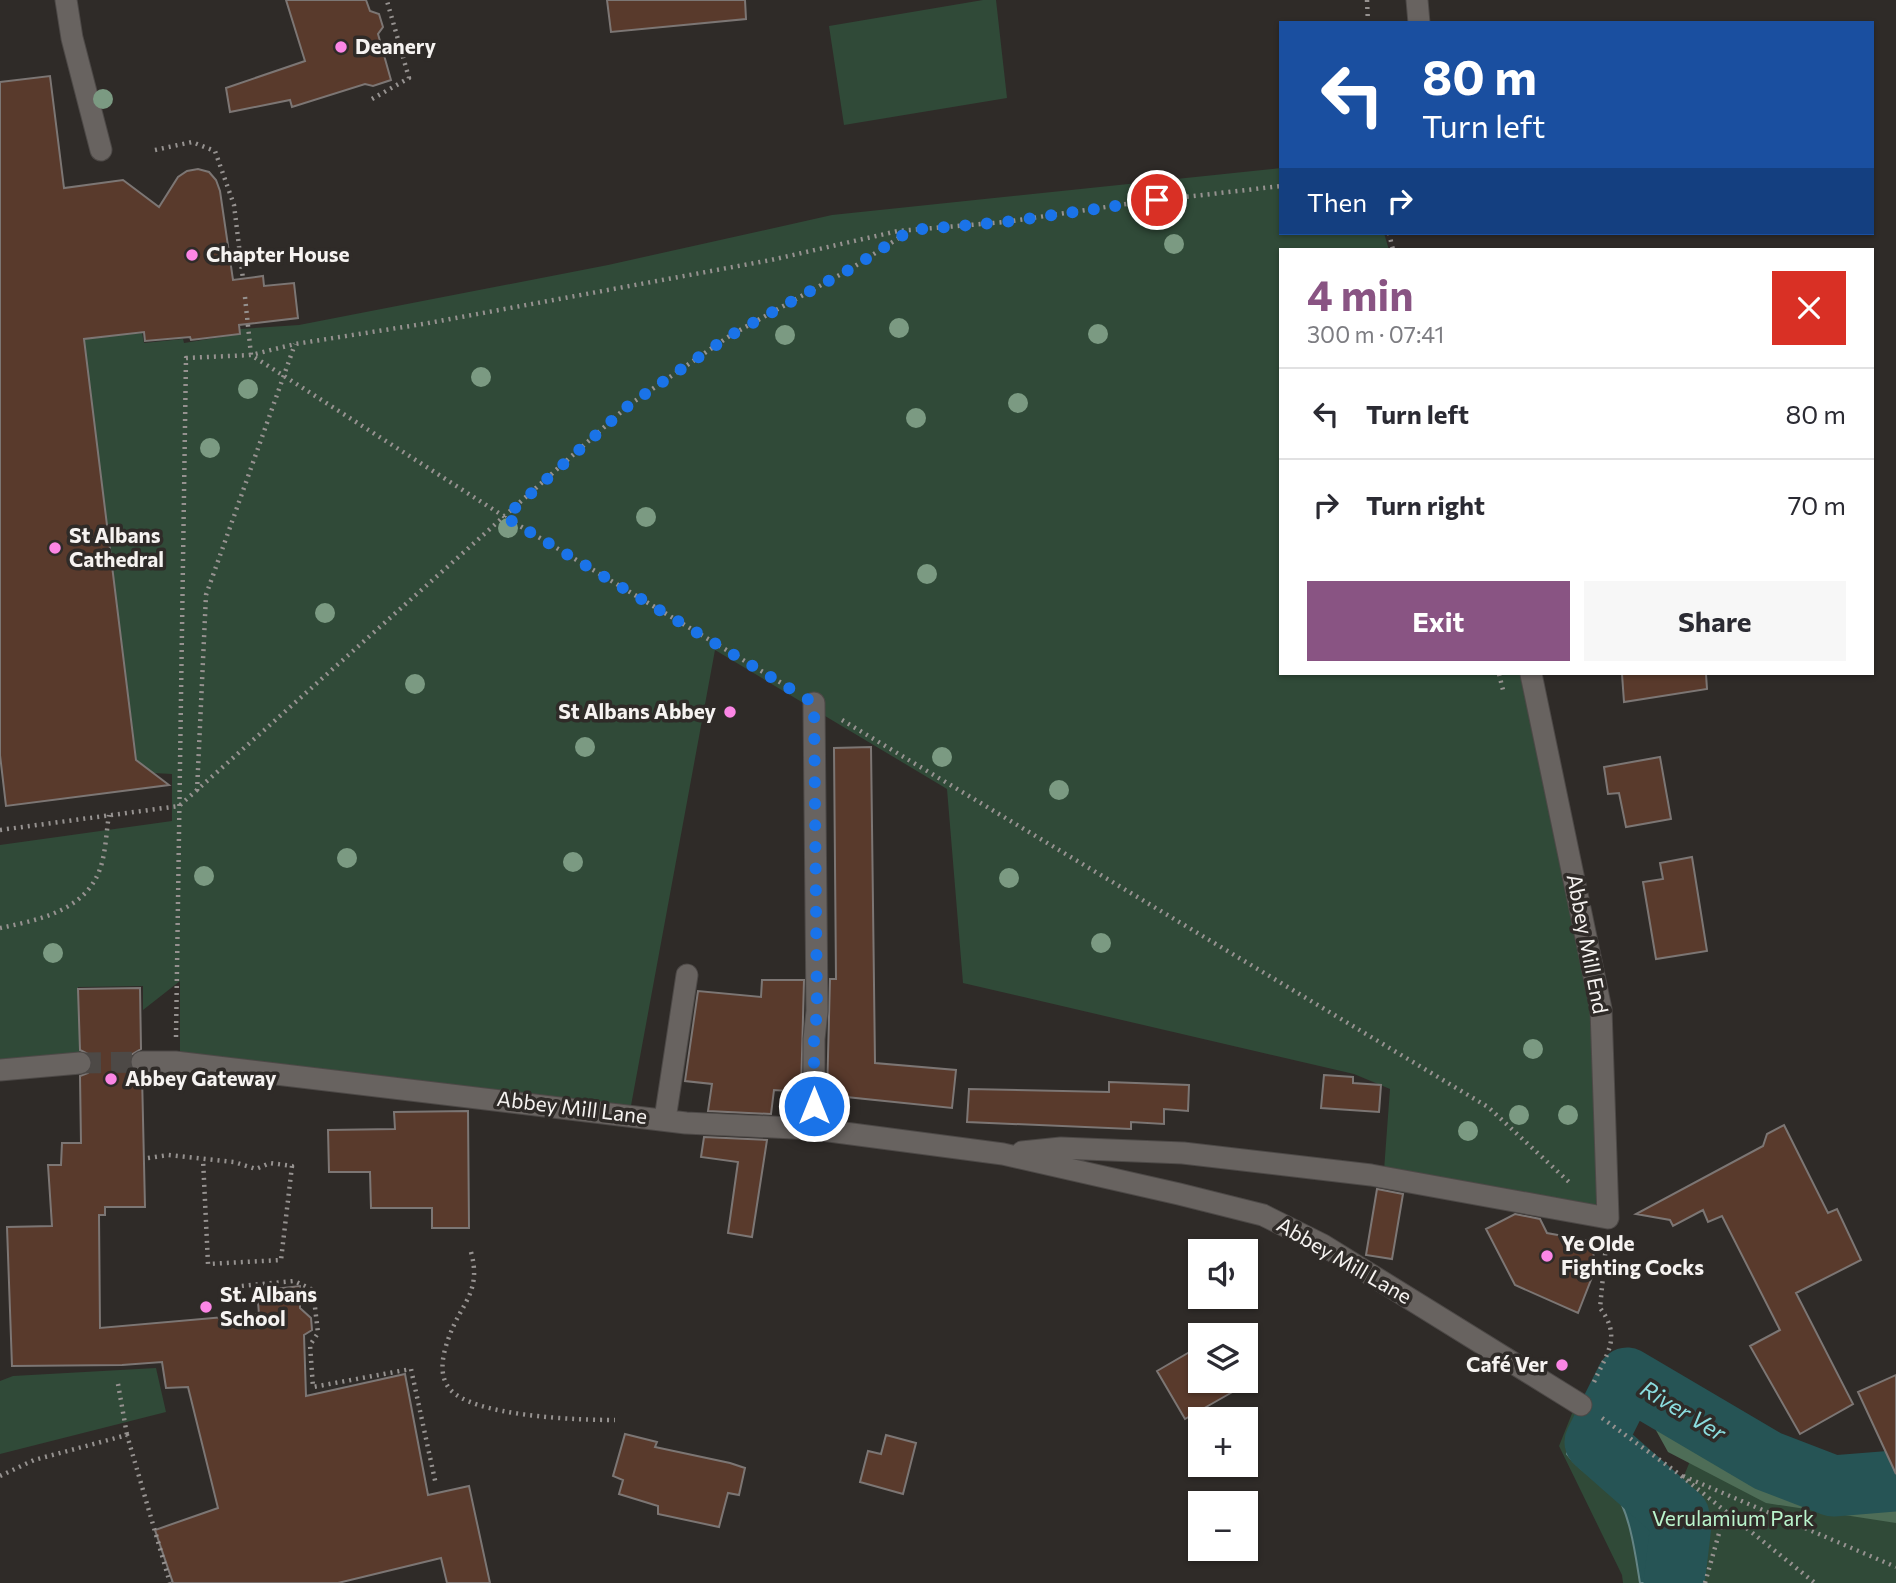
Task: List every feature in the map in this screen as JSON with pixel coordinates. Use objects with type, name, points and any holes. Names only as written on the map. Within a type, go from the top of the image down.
[{"type":"street","points":[[66,0],[101,150]]},
{"type":"street","points":[[1417,0],[1419,21]]},
{"type":"street","name":"Abbey Mill End","points":[[1531,675],[1601,1009],[1608,1218]]},
{"type":"street","points":[[814,703],[817,1011],[814,1039],[814,1129]]},
{"type":"street","points":[[665,1119],[687,975]]},
{"type":"street","name":"Abbey Mill Lane","points":[[142,1062],[175,1062],[686,1123],[814,1129],[1003,1154],[1263,1215],[1323,1245],[1581,1405]]},
{"type":"street","points":[[0,1069],[80,1063]]},
{"type":"street","name":"Abbey Mill Lane","points":[[1003,1154],[1061,1148],[1183,1153],[1371,1175],[1608,1218]]},
{"type":"path","points":[[1367,0],[1368,21]]},
{"type":"path","points":[[372,99],[409,78],[387,1]]},
{"type":"path","points":[[155,150],[192,142],[215,150],[234,205],[243,279]]},
{"type":"path","points":[[175,1062],[186,358],[251,355],[295,344],[620,288],[911,230],[1005,222],[1133,203],[1279,187]]},
{"type":"path","points":[[0,830],[179,806],[629,405],[731,335],[852,268],[911,230]]},
{"type":"path","points":[[245,297],[251,355],[284,378],[505,517],[1488,1107],[1608,1218],[1600,1308],[1610,1321],[1612,1339],[1581,1405],[1636,1441],[1815,1583]]},
{"type":"path","points":[[197,792],[206,595],[295,344]]},
{"type":"path","points":[[0,928],[31,921],[67,908],[86,892],[99,871],[109,815]]},
{"type":"path","points":[[148,1157],[168,1154],[203,1158],[234,1162],[245,1168],[256,1169],[270,1163],[292,1166],[281,1260],[208,1264],[203,1158]]},
{"type":"path","points":[[471,1251],[474,1281],[443,1356],[443,1373],[450,1389],[467,1402],[496,1410],[575,1420],[615,1420]]},
{"type":"path","points":[[232,1303],[230,1287],[294,1281],[313,1290],[318,1333],[310,1345],[313,1387],[411,1369],[436,1485]]},
{"type":"path","points":[[118,1384],[127,1435],[170,1583]]},
{"type":"path","points":[[0,1476],[34,1460],[127,1435]]},
{"type":"path","points":[[1679,1474],[1896,1567]]},
{"type":"path","points":[[1705,1583],[1725,1512]]},
{"type":"green space","points":[[996,0],[1007,98],[844,125],[829,26]]},
{"type":"green space","points":[[1279,168],[1279,235],[1385,235],[1388,248],[1279,248],[1279,675],[1526,675],[1597,1010],[1604,1215],[1383,1184],[1390,1089],[1354,1074],[963,983],[947,789],[715,650],[630,1111],[180,1058],[180,981],[143,1010],[143,986],[78,987],[80,1063],[0,1066],[0,845],[172,821],[172,774],[153,773],[148,769],[138,771],[84,339],[142,333],[144,343],[183,339],[184,343],[240,334],[240,329],[299,325],[608,265],[832,215]]},
{"type":"green space","points":[[156,1368],[166,1412],[0,1454],[0,1381],[13,1376]]},
{"type":"green space","points":[[1627,1378],[1768,1461],[1833,1486],[1896,1481],[1896,1523],[1766,1503],[1668,1452]]},
{"type":"green space","name":"Verulamium Park","points":[[1573,1411],[1681,1483],[1704,1427],[1767,1464],[1832,1488],[1896,1483],[1896,1583],[1623,1583],[1622,1575],[1559,1446]]},
{"type":"water","points":[[1581,1423],[1685,1483],[1697,1500],[1700,1518],[1690,1583],[1640,1583],[1632,1535],[1620,1500],[1609,1487],[1579,1467],[1567,1454]]},
{"type":"pier","points":[[1583,1420],[1677,1474],[1672,1482],[1578,1422]]},
{"type":"building","name":"Deanery","points":[[286,0],[366,0],[370,11],[379,14],[383,27],[378,34],[391,80],[373,86],[365,84],[292,107],[290,100],[230,112],[226,88],[305,61]]},
{"type":"building","points":[[607,0],[745,0],[746,19],[611,32]]},
{"type":"building","name":"St Albans Cathedral","points":[[50,76],[64,188],[123,180],[159,207],[178,177],[187,171],[198,169],[209,172],[220,191],[233,280],[263,276],[264,286],[294,283],[298,318],[239,325],[240,334],[191,340],[190,337],[145,341],[144,332],[84,339],[136,760],[169,785],[6,806],[0,755],[0,82]]},
{"type":"building","points":[[1622,675],[1706,675],[1707,689],[1624,702]]},
{"type":"building","points":[[871,747],[875,1063],[956,1070],[952,1108],[827,1095],[830,979],[836,979],[834,748]]},
{"type":"building","points":[[1660,757],[1671,819],[1626,827],[1619,793],[1608,794],[1604,767]]},
{"type":"building","points":[[1692,857],[1707,951],[1656,959],[1643,882],[1663,879],[1660,863]]},
{"type":"building","points":[[762,980],[804,980],[801,1092],[774,1090],[771,1114],[708,1111],[712,1084],[685,1081],[698,991],[761,997]]},
{"type":"building","points":[[140,988],[141,1049],[131,1055],[129,1063],[135,1073],[142,1075],[145,1207],[105,1207],[105,1215],[99,1215],[100,1328],[259,1314],[257,1291],[300,1286],[300,1308],[311,1318],[312,1330],[304,1335],[306,1396],[405,1374],[428,1495],[469,1486],[490,1583],[447,1583],[441,1558],[338,1583],[173,1583],[155,1530],[218,1508],[188,1387],[166,1388],[162,1362],[12,1366],[7,1227],[52,1226],[48,1165],[61,1165],[62,1143],[81,1143],[80,1076],[88,1073],[93,1063],[90,1055],[80,1050],[78,989]]},
{"type":"building","points":[[1324,1075],[1353,1077],[1353,1083],[1381,1085],[1379,1112],[1321,1108]]},
{"type":"building","points":[[1109,1082],[1189,1085],[1188,1111],[1164,1109],[1164,1124],[1131,1122],[1131,1129],[967,1122],[969,1089],[1109,1092]]},
{"type":"building","points":[[468,1111],[469,1228],[432,1228],[432,1208],[371,1208],[370,1172],[329,1172],[328,1130],[395,1129],[394,1112]]},
{"type":"building","points":[[1784,1125],[1828,1213],[1837,1209],[1861,1260],[1796,1293],[1853,1404],[1800,1434],[1750,1346],[1780,1330],[1722,1216],[1708,1222],[1703,1210],[1673,1226],[1670,1220],[1636,1214],[1763,1146],[1767,1134]]},
{"type":"building","points":[[704,1137],[767,1140],[752,1237],[728,1233],[738,1162],[701,1157]]},
{"type":"building","points":[[1377,1189],[1403,1194],[1392,1259],[1366,1255]]},
{"type":"building","name":"Ye Olde Fighting Cocks","points":[[1515,1214],[1540,1219],[1547,1233],[1591,1241],[1596,1267],[1578,1313],[1515,1285],[1486,1229]]},
{"type":"building","points":[[1188,1353],[1188,1393],[1231,1393],[1206,1407],[1188,1407],[1188,1417],[1185,1419],[1157,1371]]},
{"type":"building","points":[[1896,1375],[1896,1474],[1858,1392]]},
{"type":"building","points":[[625,1434],[657,1442],[655,1447],[745,1468],[739,1495],[728,1493],[719,1527],[658,1514],[658,1506],[619,1494],[623,1480],[613,1476]]},
{"type":"building","points":[[886,1435],[916,1443],[903,1494],[860,1482],[868,1451],[881,1454]]},
{"type":"waterway","name":"River Ver","points":[[1674,1583],[1681,1525],[1679,1516],[1595,1442],[1627,1378],[1768,1461],[1833,1486],[1896,1481]]},
{"type":"tunnel","points":[[80,1063],[142,1062]]},
{"type":"place","name":"Deanery","points":[[341,47]]},
{"type":"place","name":"Chapter House","points":[[192,255]]},
{"type":"place","name":"St Albans Cathedral","points":[[55,548]]},
{"type":"place","name":"St Albans Abbey","points":[[730,712]]},
{"type":"place","name":"Abbey Gateway","points":[[111,1079]]},
{"type":"place","name":"Ye Olde Fighting Cocks","points":[[1547,1256]]},
{"type":"place","name":"St. Albans School","points":[[206,1307]]},
{"type":"place","name":"Café Ver","points":[[1562,1365]]},
{"type":"route","points":[[814,1106],[814,1039],[817,1011],[814,703],[505,517],[629,405],[731,335],[852,268],[911,230],[1005,222],[1157,200]]}]
